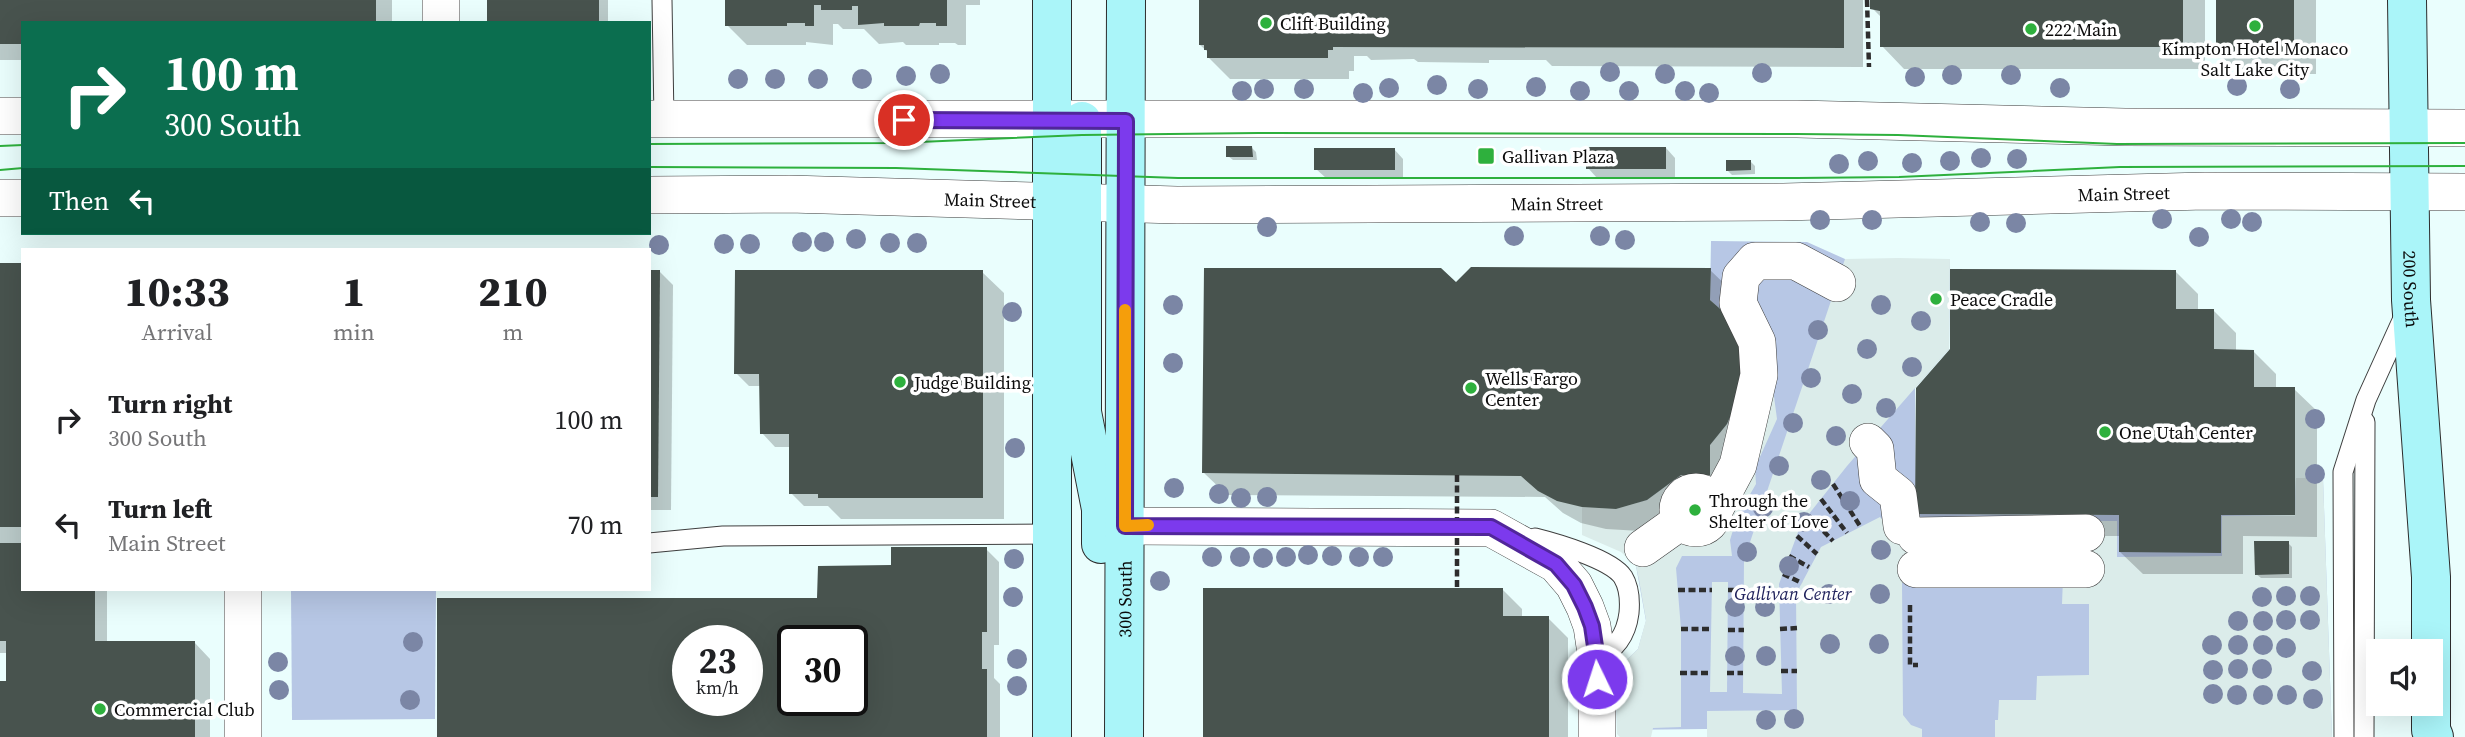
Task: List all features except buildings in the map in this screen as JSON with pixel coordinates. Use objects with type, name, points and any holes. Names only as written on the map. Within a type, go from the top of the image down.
[{"type":"street","points":[[441,0],[441,21]]},
{"type":"street","points":[[1052,0],[1068,121],[1067,202],[1052,534],[1052,737]]},
{"type":"street","name":"300 South","points":[[1124,737],[1126,0]]},
{"type":"street","name":"200 South","points":[[2407,0],[2411,300],[2431,577],[2457,617],[2456,737]]},
{"type":"street","points":[[0,116],[21,116]]},
{"type":"street","points":[[657,119],[1797,119],[2111,127],[2465,128]]},
{"type":"street","name":"Main Street","points":[[651,195],[789,194],[1125,204],[1783,202],[2205,191],[2465,192]]},
{"type":"street","points":[[0,198],[21,198]]},
{"type":"street","points":[[1067,202],[1082,412],[1101,509],[1101,668],[1123,692]]},
{"type":"street","points":[[1643,548],[1698,516],[1738,465],[1759,375],[1757,342],[1738,303],[1741,277],[1755,261],[1796,261],[1837,283]]},
{"type":"street","points":[[1868,442],[1875,449],[1878,479],[1898,495],[1911,556]]},
{"type":"street","points":[[1125,526],[1491,527],[1556,564],[1574,585],[1592,626],[1597,660],[1597,737]]},
{"type":"street","points":[[1911,556],[2086,533]]},
{"type":"street","points":[[1911,556],[2086,569]]},
{"type":"street","points":[[2405,639],[2405,610],[2431,577]]},
{"type":"street","points":[[2431,577],[2431,730],[2434,737]]},
{"type":"street","points":[[243,591],[243,737]]},
{"type":"street","points":[[2404,716],[2404,737]]},
{"type":"lane","points":[[657,119],[662,0]]},
{"type":"lane","points":[[2344,737],[2343,472],[2366,400],[2411,300]]},
{"type":"lane","points":[[2364,737],[2366,400]]},
{"type":"lane","points":[[651,543],[723,536],[1052,534]]},
{"type":"path","points":[[1867,0],[1869,67]]},
{"type":"path","points":[[1457,475],[1457,590]]},
{"type":"path","points":[[1833,484],[1860,526]]},
{"type":"path","points":[[1821,499],[1847,533]]},
{"type":"path","points":[[1809,516],[1833,541]]},
{"type":"path","points":[[1797,536],[1817,554]]},
{"type":"path","points":[[1789,556],[1809,567]]},
{"type":"path","points":[[1911,556],[1910,665],[1918,664]]},
{"type":"path","points":[[1783,574],[1802,583]]},
{"type":"path","points":[[1678,590],[1712,590]]},
{"type":"path","points":[[1728,590],[1744,590]]},
{"type":"path","points":[[1779,594],[1796,594]]},
{"type":"path","points":[[1780,629],[1797,628]]},
{"type":"path","points":[[1681,629],[1711,629]]},
{"type":"path","points":[[1728,630],[1744,630]]},
{"type":"path","points":[[1781,671],[1797,671]]},
{"type":"path","points":[[1680,673],[1710,673]]},
{"type":"path","points":[[1727,673],[1743,673]]},
{"type":"green space","name":"Gallivan Center","points":[[1711,241],[1807,242],[1845,259],[1950,259],[1949,349],[1915,388],[1916,514],[2119,515],[2119,552],[2221,552],[2221,515],[2295,516],[2296,478],[2323,478],[2332,737],[1707,737],[1707,729],[1617,730],[1616,670],[1638,649],[1646,621],[1636,566],[1637,503],[1647,500],[1681,475],[1710,475],[1710,445],[1727,424],[1739,395],[1726,314],[1710,300]]},
{"type":"green space","points":[[291,591],[436,591],[435,719],[292,720]]},
{"type":"shaded area","points":[[1845,259],[1950,259],[1949,349],[1847,466],[1801,524],[1779,584],[1782,694],[1743,693],[1744,560]]},
{"type":"shaded area","points":[[1771,374],[1777,419],[1755,468],[1756,484],[1737,517],[1730,540],[1732,556],[1682,556],[1676,568],[1681,629],[1681,727],[1653,728],[1651,737],[1620,737],[1617,734],[1616,670],[1638,649],[1646,620],[1636,566],[1621,552],[1582,535],[1582,507],[1616,509],[1647,500],[1681,475],[1710,475],[1710,445],[1727,424],[1739,396]]},
{"type":"shaded area","points":[[2296,478],[2323,478],[2332,737],[1995,737],[1999,700],[2036,700],[2037,676],[2089,675],[2089,604],[2062,604],[2063,578],[2086,521],[2117,521],[2117,557],[2222,556],[2222,516],[2295,516]]},
{"type":"shaded area","points":[[1880,517],[1890,528],[1916,524],[1915,583],[1902,583],[1903,715],[1911,725],[1922,729],[1922,737],[1707,737],[1707,711],[1797,710],[1796,594],[1821,547]]},
{"type":"shaded area","points":[[1712,582],[1728,582],[1727,692],[1710,692]]},
{"type":"tram line","points":[[651,144],[896,143],[1082,135],[1258,133],[1898,135],[2117,144],[2465,143]]},
{"type":"tram line","points":[[0,146],[21,145]]},
{"type":"tram line","points":[[651,167],[896,168],[1178,178],[1797,178],[1899,177],[2120,167],[2465,166]]},
{"type":"tram line","points":[[0,170],[21,168]]},
{"type":"slow traffic","points":[[1125,310],[1125,526],[1148,525]]},
{"type":"place","name":"Clift Building","points":[[1266,23]]},
{"type":"place","name":"Kimpton Hotel Monaco Salt Lake City","points":[[2255,26]]},
{"type":"place","name":"222 Main","points":[[2031,29]]},
{"type":"place","name":"Gallivan Plaza","points":[[1486,156]]},
{"type":"place","name":"Peace Cradle","points":[[1936,299]]},
{"type":"place","name":"Judge Building","points":[[900,382]]},
{"type":"place","name":"Wells Fargo Center","points":[[1471,388]]},
{"type":"place","name":"One Utah Center","points":[[2105,432]]},
{"type":"place","name":"Through the Shelter of Love","points":[[1695,510]]},
{"type":"place","name":"Commercial Club","points":[[100,709]]},
{"type":"route","points":[[904,120],[1126,121],[1125,526],[1491,527],[1556,564],[1574,585],[1592,626],[1597,679]]}]
